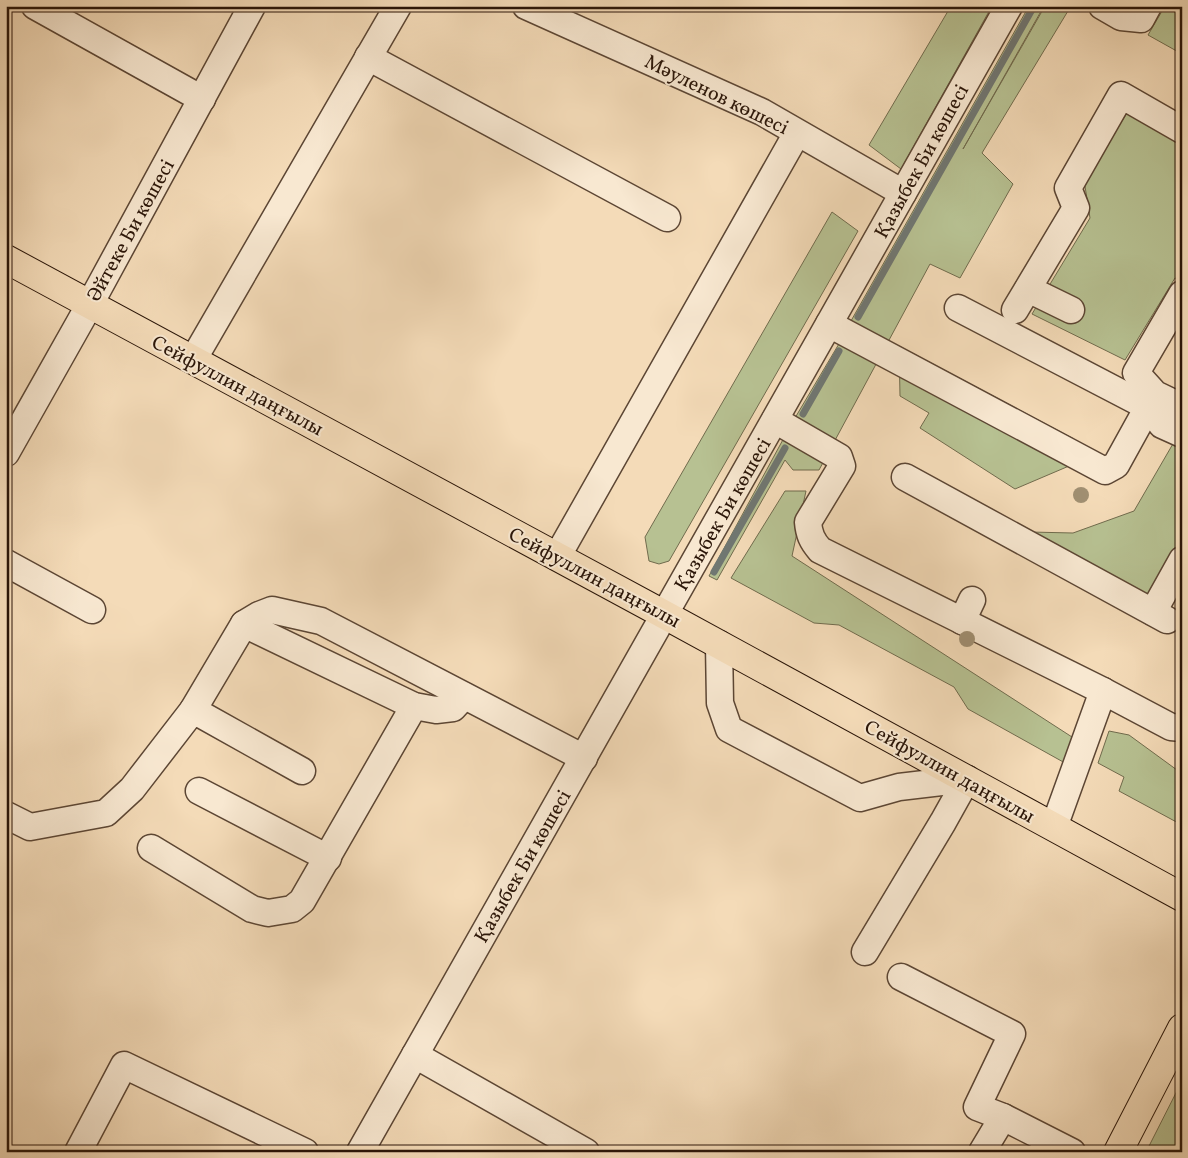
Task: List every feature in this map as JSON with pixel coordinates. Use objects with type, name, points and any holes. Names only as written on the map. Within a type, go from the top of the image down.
[{"type":"main road","name":"Сейфуллин даңғылы","points":[[6,259],[719,644],[1182,897]]},
{"type":"main road","points":[[1118,1152],[1182,1028]]},
{"type":"street","points":[[35,6],[202,99]]},
{"type":"street","name":"Әйтеке Би көшесі","points":[[6,454],[252,6]]},
{"type":"street","points":[[193,360],[256,248],[398,6]]},
{"type":"street","name":"Мәуленов көшесі","points":[[526,6],[762,112],[904,193]]},
{"type":"street","name":"Қазыбек Би көшесі","points":[[360,1152],[1009,6]]},
{"type":"street","points":[[1102,6],[1121,17],[1140,18],[1148,6]]},
{"type":"street","points":[[368,57],[667,218]]},
{"type":"street","points":[[1071,310],[1022,300],[1076,208],[1068,188],[1121,95],[1182,130]]},
{"type":"street","points":[[557,557],[797,133]]},
{"type":"street","points":[[1182,294],[1136,373],[1155,394],[1182,407]]},
{"type":"street","points":[[958,308],[1148,407],[1162,425],[1182,434]]},
{"type":"street","points":[[829,324],[1105,472],[1116,465],[1148,407]]},
{"type":"street","points":[[775,420],[839,457],[842,466],[808,522],[811,537],[820,550],[967,610],[1103,691],[1171,727],[1182,728]]},
{"type":"street","points":[[904,477],[1160,616],[1182,560]]},
{"type":"street","points":[[6,563],[92,610]]},
{"type":"street","points":[[6,815],[30,827],[106,813],[132,789],[193,710],[244,624],[272,610],[321,621],[584,758]]},
{"type":"street","points":[[244,624],[414,706],[436,710],[453,708],[464,696]]},
{"type":"street","points":[[719,644],[720,703],[729,729],[860,798],[899,787],[967,780]]},
{"type":"street","points":[[1054,827],[1103,691]]},
{"type":"street","points":[[151,848],[252,909],[268,913],[292,909],[302,901],[328,858],[414,706]]},
{"type":"street","points":[[193,710],[302,771]]},
{"type":"street","points":[[865,952],[967,780]]},
{"type":"street","points":[[199,791],[328,858]]},
{"type":"street","points":[[901,977],[1012,1034],[977,1107],[1003,1117],[1072,1152]]},
{"type":"street","points":[[415,1055],[586,1152]]},
{"type":"street","points":[[78,1152],[124,1065],[305,1152]]},
{"type":"street","points":[[982,1152],[1003,1117]]},
{"type":"green space","points":[[951,6],[992,6],[901,169],[869,145]]},
{"type":"green space","points":[[1029,6],[1044,6],[963,149],[1045,6],[1071,6],[982,153],[1013,184],[960,278],[930,264],[819,470],[793,470],[785,460],[717,580],[709,576],[792,423],[843,337]]},
{"type":"green space","points":[[1165,6],[1182,6],[1182,54],[1148,35]]},
{"type":"green space","points":[[1127,113],[1182,144],[1182,281],[1175,278],[1125,360],[1032,314],[1090,218],[1084,180]]},
{"type":"green space","points":[[832,212],[858,231],[669,561],[659,564],[649,561],[645,537]]},
{"type":"green space","points":[[899,346],[1074,439],[1069,466],[1015,489],[920,428],[929,413],[900,396]]},
{"type":"green space","points":[[1174,442],[1182,446],[1182,564],[1145,622],[1030,532],[1073,533],[1134,511]]},
{"type":"green space","points":[[785,491],[806,491],[792,556],[1072,737],[1065,763],[968,709],[954,687],[839,625],[814,623],[731,578]]},
{"type":"green space","points":[[1109,731],[1129,735],[1177,770],[1182,763],[1182,825],[1119,791],[1124,777],[1098,763]]},
{"type":"green space","points":[[1182,1081],[1182,1152],[1146,1152]]},
{"type":"waterway","points":[[858,317],[1034,6]]},
{"type":"waterway","points":[[803,414],[839,351]]},
{"type":"waterway","points":[[714,572],[785,448]]}]
